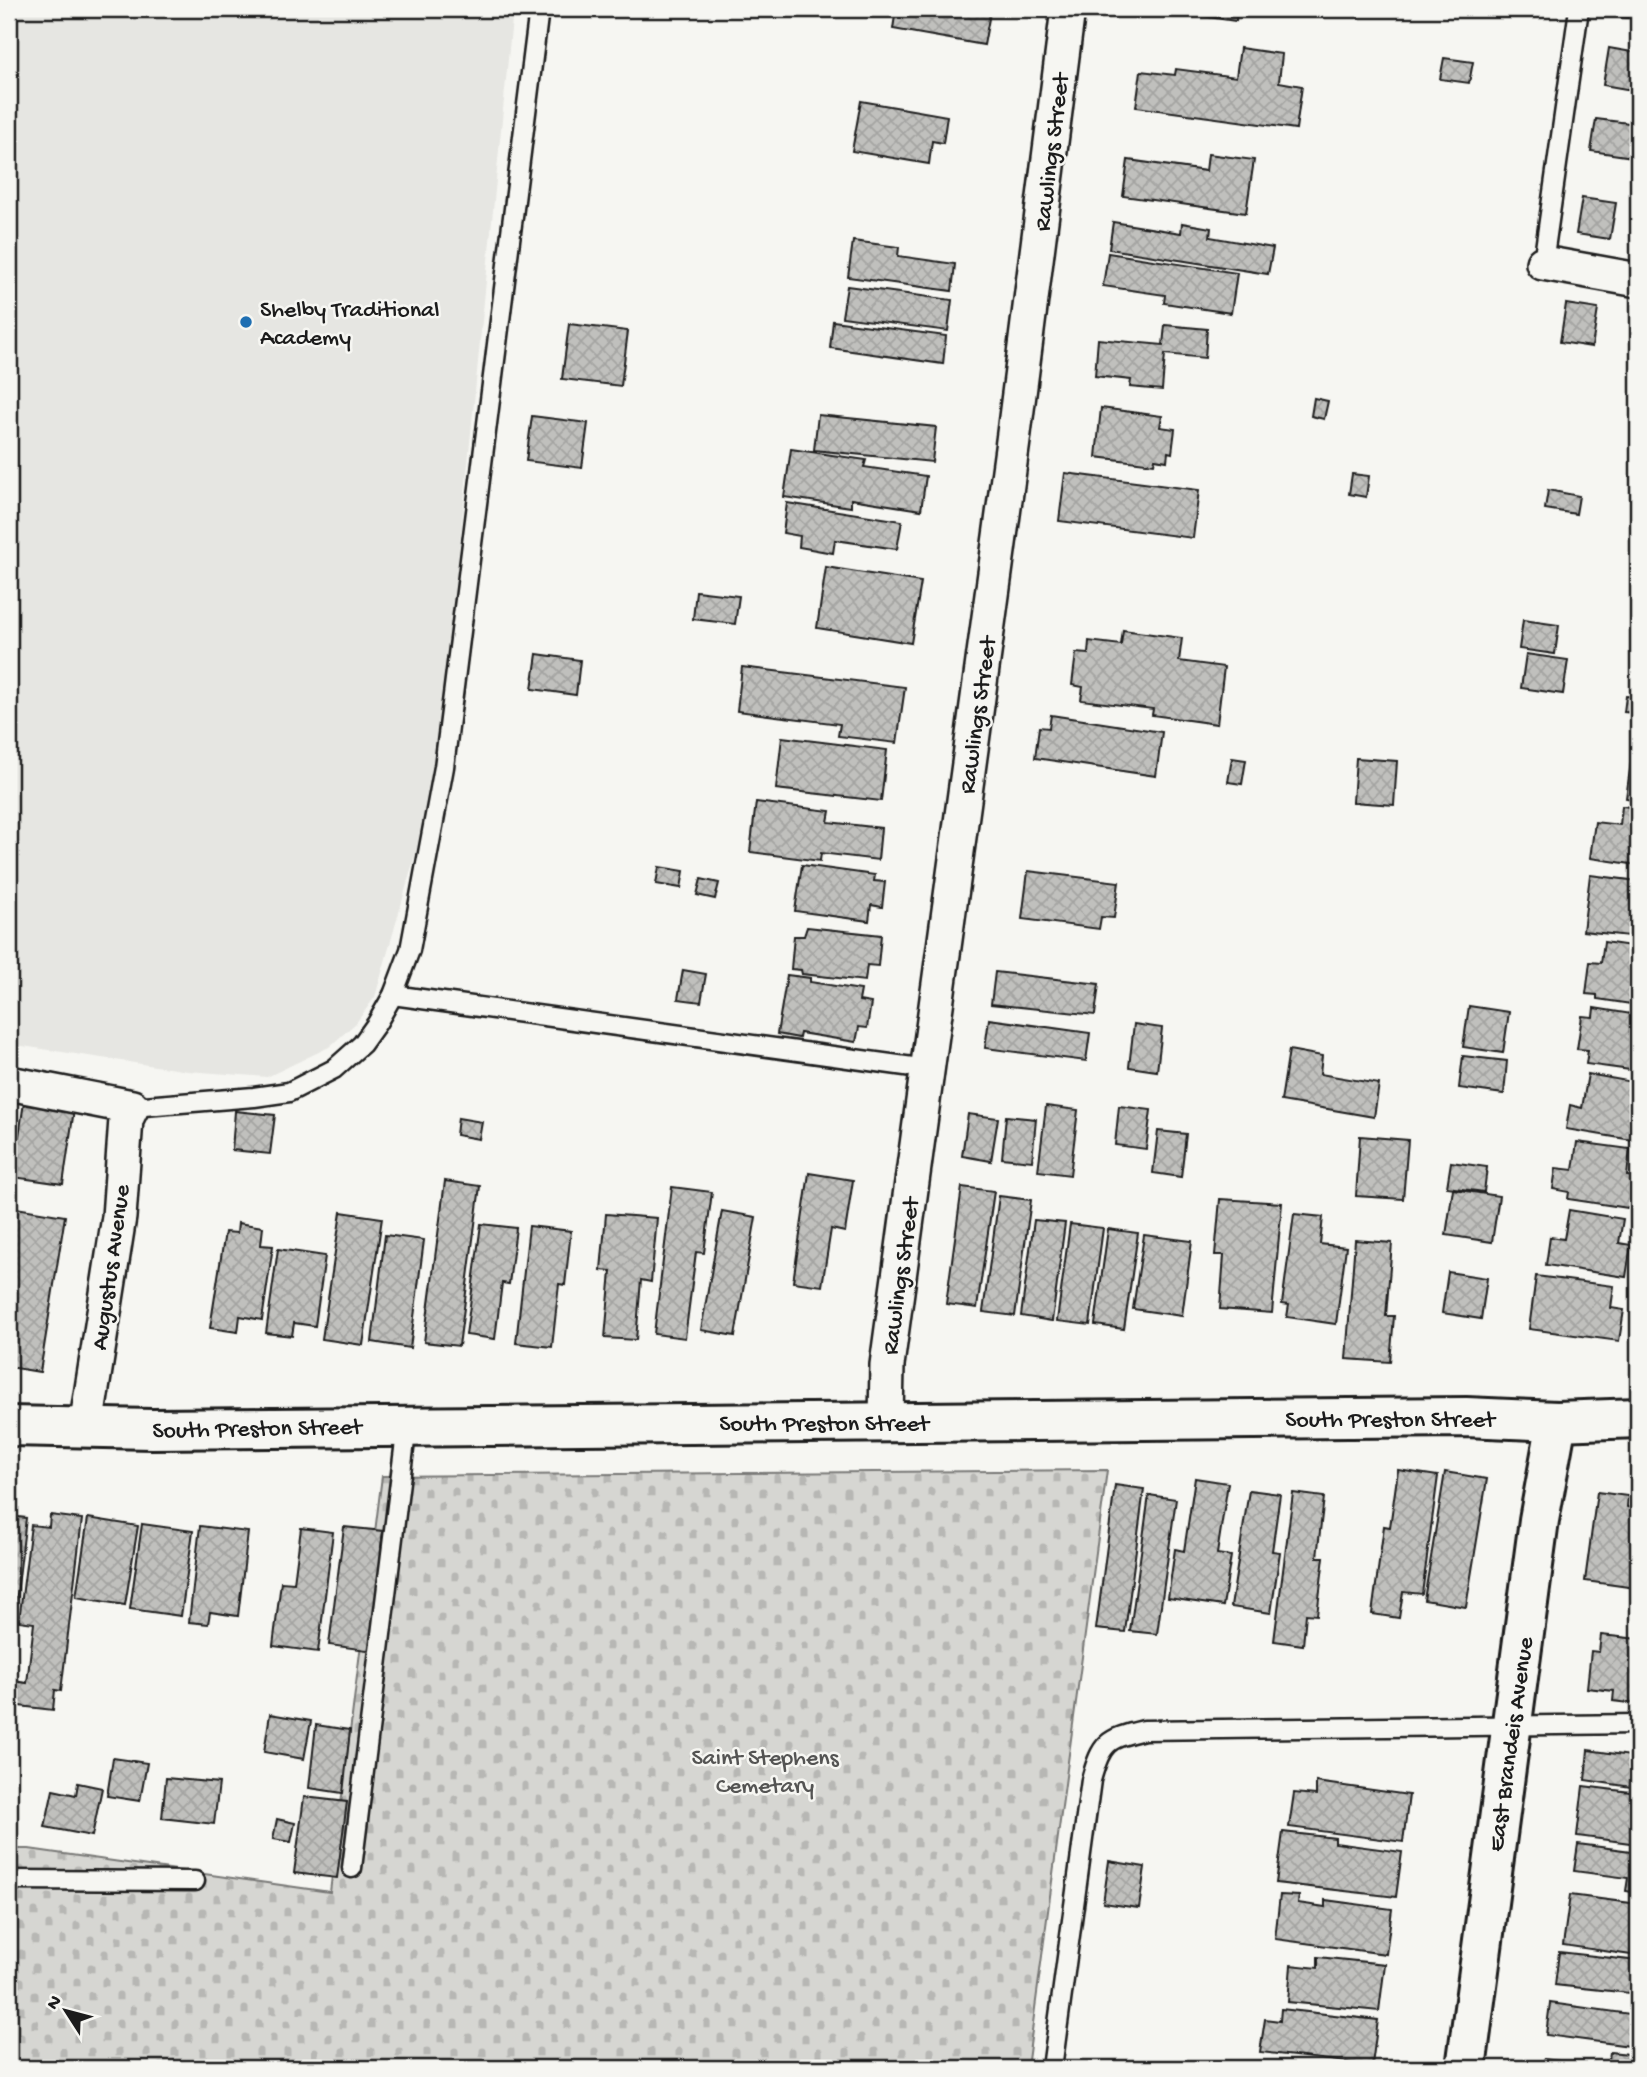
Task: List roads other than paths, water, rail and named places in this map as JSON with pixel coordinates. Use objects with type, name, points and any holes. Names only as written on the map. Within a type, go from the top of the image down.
[{"type":"main road","name":"South Preston Street","points":[[9,1426],[152,1429],[886,1420],[1466,1417],[1557,1421],[1638,1418]]},
{"type":"main road","name":"East Brandeis Avenue","points":[[1466,2068],[1539,1520],[1557,1421]]},
{"type":"street","name":"Rawlings Street","points":[[886,1420],[887,1365],[1013,441],[1068,9]]},
{"type":"street","points":[[1542,264],[1638,280]]},
{"type":"street","points":[[9,1083],[132,1107]]},
{"type":"street","name":"Augustus Avenue","points":[[86,1427],[119,1217],[126,1119],[132,1107]]},
{"type":"lane","points":[[132,1107],[289,1092],[334,1069],[362,1044],[394,995],[410,950],[444,767],[539,9]]},
{"type":"lane","points":[[1542,264],[1579,9]]},
{"type":"lane","points":[[394,995],[927,1069]]},
{"type":"lane","points":[[352,1868],[407,1425]]},
{"type":"lane","points":[[1052,2068],[1091,1780],[1098,1753],[1117,1737],[1144,1730],[1638,1724]]},
{"type":"lane","points":[[9,1880],[194,1881]]},
{"type":"place","name":"Shelby Traditional Academy","points":[[246,322]]},
{"type":"park label","name":"Saint Stephens Cemetary","points":[[765,1770]]}]
